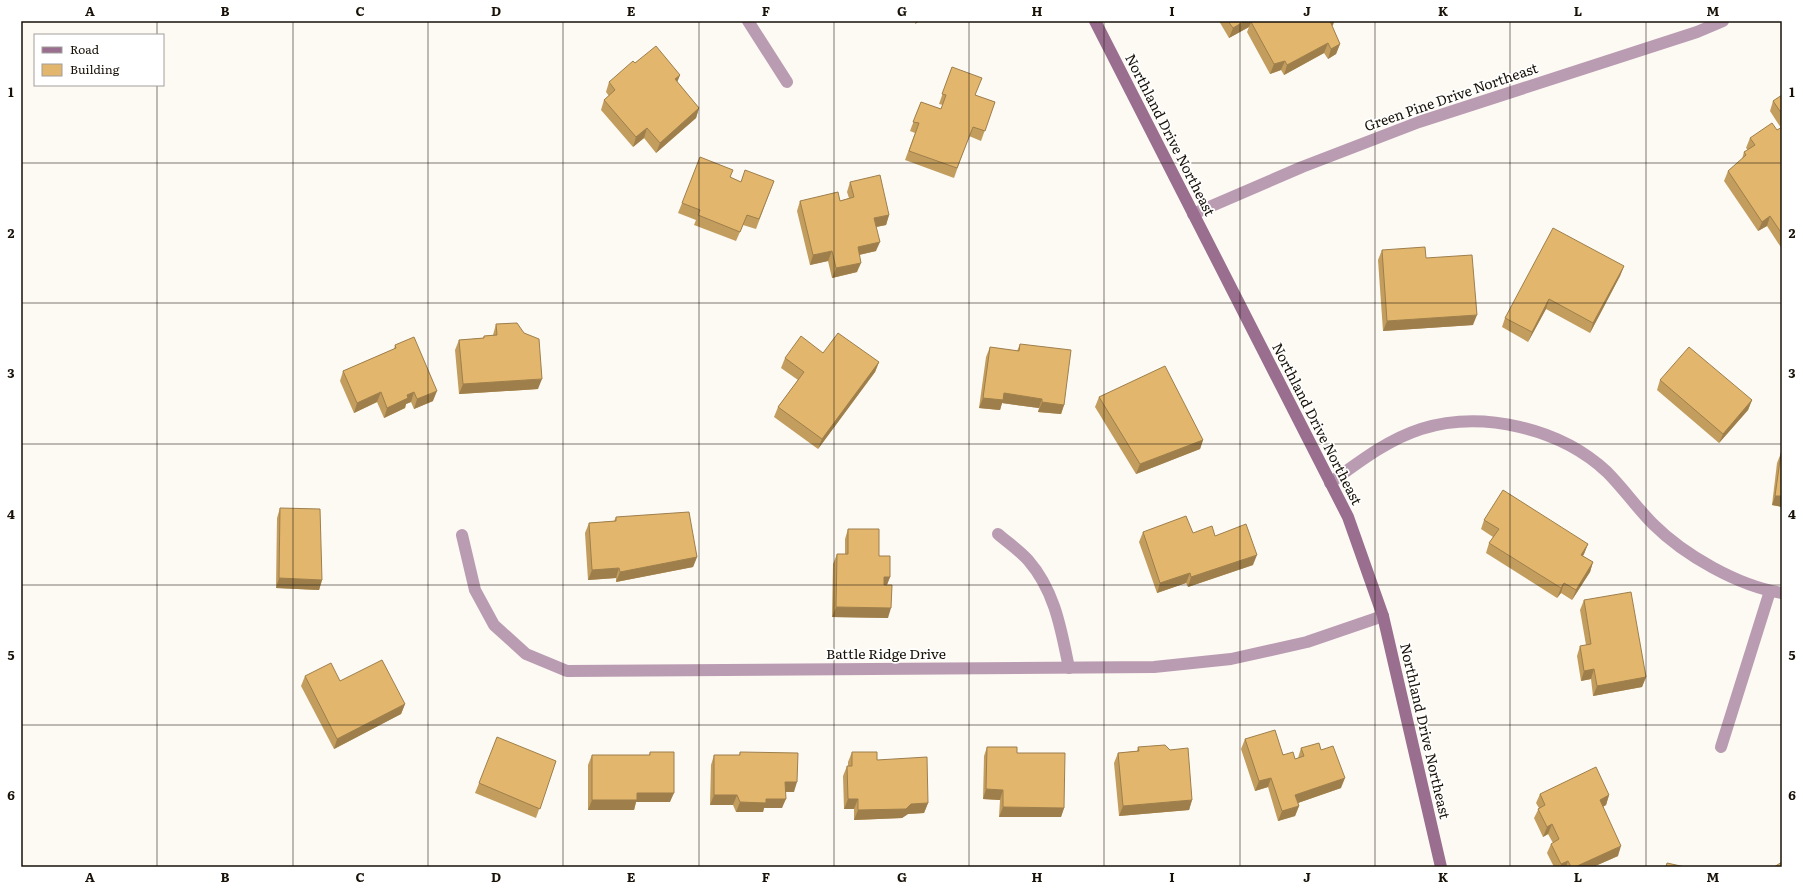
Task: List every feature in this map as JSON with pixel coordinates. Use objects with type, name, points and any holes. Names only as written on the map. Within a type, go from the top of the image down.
[{"type":"street","points":[[748,21],[787,82]]},
{"type":"street","name":"Northland Drive Northeast","points":[[1095,21],[1348,517],[1383,616],[1441,867]]},
{"type":"street","name":"Green Pine Drive Northeast","points":[[1193,214],[1302,167],[1419,122],[1697,32],[1723,21]]},
{"type":"street","points":[[1330,483],[1378,448],[1421,429],[1470,421],[1523,427],[1560,440],[1591,459],[1606,472],[1654,525],[1692,554],[1729,575],[1770,591],[1782,593]]},
{"type":"street","points":[[998,534],[1028,560],[1048,590],[1060,621],[1069,668]]},
{"type":"street","name":"Battle Ridge Drive","points":[[462,535],[475,590],[494,625],[526,654],[566,671],[1154,667],[1231,659],[1307,642],[1383,616]]},
{"type":"street","points":[[1721,747],[1770,591]]},
{"type":"building","points":[[1228,21],[1245,21],[1233,28]]},
{"type":"building","points":[[1330,21],[1340,44],[1331,49],[1328,43],[1287,65],[1285,61],[1274,64],[1251,22]]},
{"type":"building","points":[[656,46],[680,75],[675,79],[699,108],[660,143],[647,128],[636,137],[604,100],[615,90],[609,82],[633,61],[635,63]]},
{"type":"building","points":[[952,67],[982,78],[975,95],[995,102],[985,131],[973,127],[957,168],[909,151],[919,123],[913,122],[921,102],[941,109],[946,95],[942,94]]},
{"type":"building","points":[[1782,95],[1782,114],[1773,101]]},
{"type":"building","points":[[1772,123],[1777,130],[1782,127],[1782,234],[1770,216],[1762,222],[1728,171],[1746,155],[1744,152],[1755,145],[1750,138]]},
{"type":"building","points":[[700,157],[733,170],[730,177],[741,182],[745,170],[774,181],[759,219],[747,215],[740,232],[698,215],[700,210],[682,203]]},
{"type":"building","points":[[880,175],[889,215],[874,218],[880,242],[858,247],[861,263],[836,268],[832,251],[813,255],[800,201],[838,192],[840,201],[854,197],[850,182]]},
{"type":"building","points":[[1553,228],[1624,266],[1593,323],[1549,299],[1532,332],[1505,318]]},
{"type":"building","points":[[1425,247],[1426,258],[1472,255],[1477,315],[1387,321],[1382,250]]},
{"type":"building","points":[[517,323],[524,333],[539,339],[542,379],[463,384],[459,340],[484,338],[484,336],[497,335],[496,324]]},
{"type":"building","points":[[838,333],[879,362],[822,439],[778,407],[804,372],[785,358],[801,336],[823,353]]},
{"type":"building","points":[[414,337],[437,391],[417,399],[414,392],[407,395],[408,398],[387,408],[381,392],[357,403],[343,371],[396,348],[395,345]]},
{"type":"building","points":[[1020,344],[1071,350],[1064,405],[1042,402],[1042,399],[1004,393],[1003,400],[983,398],[990,347],[1019,351]]},
{"type":"building","points":[[1689,347],[1752,400],[1723,434],[1660,380]]},
{"type":"building","points":[[1165,366],[1203,440],[1140,464],[1099,397]]},
{"type":"building","points":[[1781,453],[1782,496],[1775,496]]},
{"type":"building","points":[[1503,490],[1588,544],[1581,555],[1593,562],[1576,590],[1564,583],[1561,588],[1489,543],[1499,529],[1484,520]]},
{"type":"building","points":[[280,508],[320,509],[322,580],[279,578]]},
{"type":"building","points":[[689,512],[697,557],[620,572],[619,568],[592,570],[589,523],[616,521],[616,517]]},
{"type":"building","points":[[1186,516],[1193,533],[1212,526],[1215,536],[1246,524],[1257,555],[1191,577],[1190,573],[1160,583],[1143,532]]},
{"type":"building","points":[[848,529],[879,529],[879,556],[890,556],[890,577],[884,577],[884,585],[892,585],[891,608],[836,607],[837,554],[848,554]]},
{"type":"building","points":[[1631,592],[1646,677],[1597,686],[1594,669],[1584,671],[1580,646],[1591,644],[1584,600]]},
{"type":"building","points":[[382,660],[405,704],[337,739],[305,676],[331,663],[340,681]]},
{"type":"building","points":[[1275,730],[1283,755],[1293,752],[1295,759],[1304,756],[1301,748],[1319,743],[1321,750],[1333,746],[1345,778],[1295,795],[1299,806],[1282,811],[1271,778],[1259,781],[1245,739]]},
{"type":"building","points":[[497,737],[556,761],[540,809],[479,783]]},
{"type":"building","points":[[1165,745],[1170,750],[1188,748],[1192,800],[1123,806],[1118,753],[1139,751],[1138,747]]},
{"type":"building","points":[[987,747],[1017,747],[1017,753],[1065,753],[1064,808],[1003,807],[1003,790],[986,789]]},
{"type":"building","points":[[650,752],[674,752],[674,793],[637,793],[637,800],[592,800],[592,755],[650,755]]},
{"type":"building","points":[[740,752],[798,753],[797,782],[785,782],[786,799],[766,799],[766,803],[740,802],[737,795],[714,795],[714,755],[740,755]]},
{"type":"building","points":[[852,752],[877,752],[877,760],[927,757],[928,803],[911,804],[906,809],[858,810],[858,799],[848,799],[847,766],[852,766]]},
{"type":"building","points":[[1596,767],[1609,795],[1600,800],[1621,846],[1575,867],[1571,867],[1568,861],[1561,864],[1551,844],[1559,839],[1552,824],[1547,827],[1538,809],[1545,805],[1540,794]]},
{"type":"building","points":[[1782,862],[1782,867],[1774,867]]},
{"type":"building","points":[[1667,863],[1685,867],[1666,867]]}]
